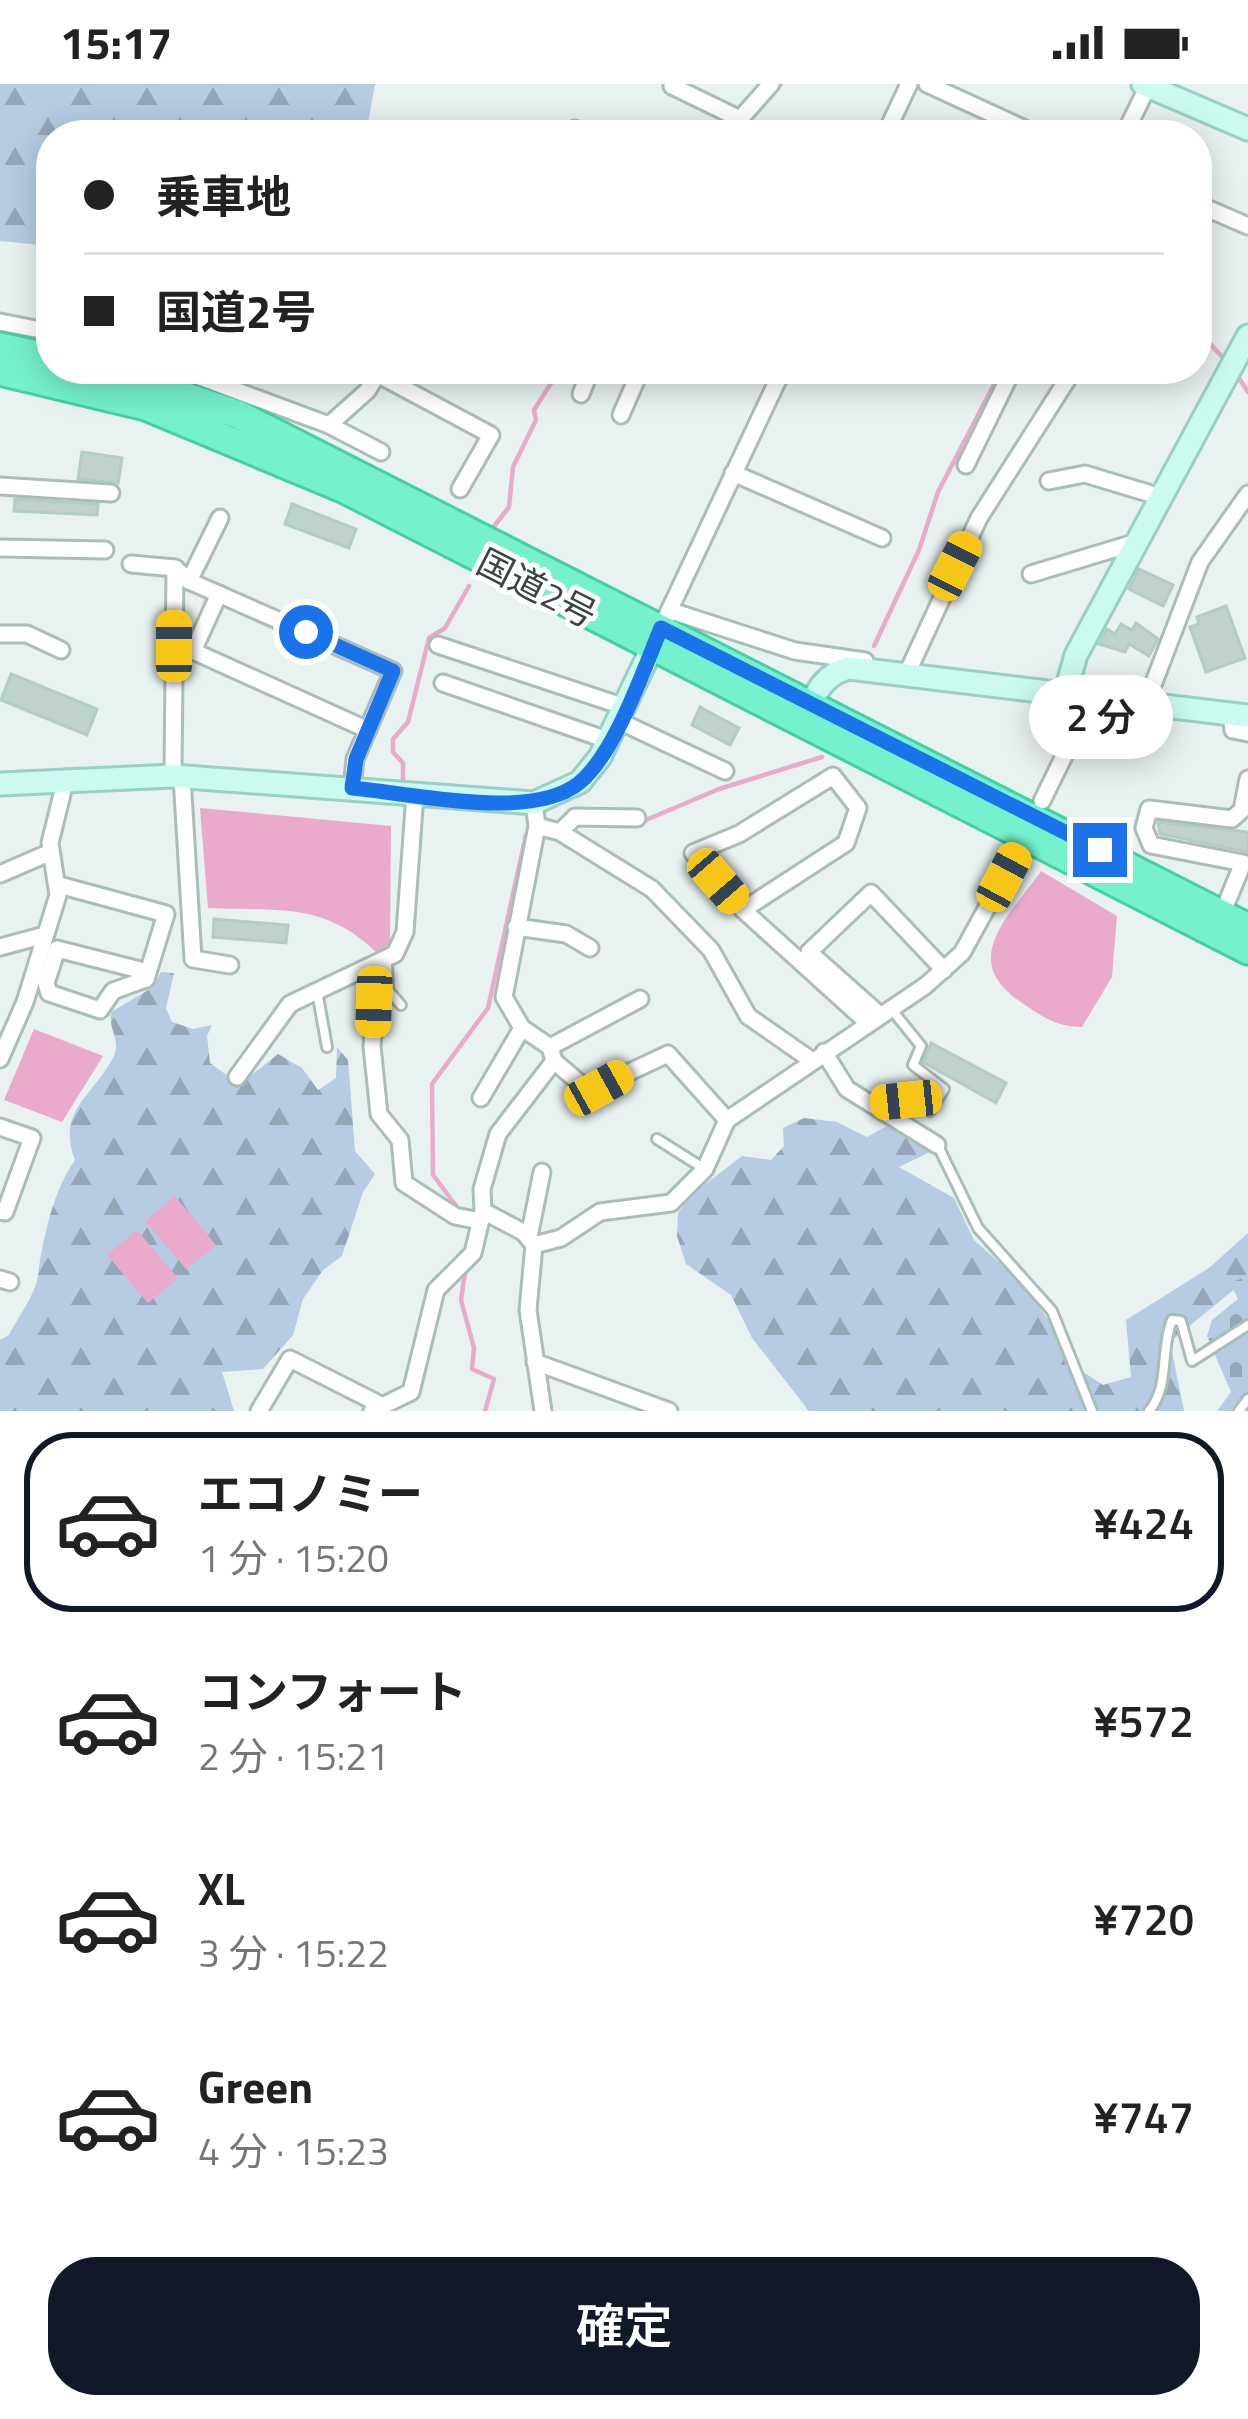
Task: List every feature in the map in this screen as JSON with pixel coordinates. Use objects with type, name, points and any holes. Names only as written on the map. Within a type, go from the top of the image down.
[{"type":"highway","points":[[0,347],[36,355]]},
{"type":"highway","name":"国道2号","points":[[0,371],[36,380]]},
{"type":"highway","name":"国道2号","points":[[54,384],[146,406],[217,434],[662,629]]},
{"type":"highway","name":"国道2号","points":[[149,384],[237,413],[662,629],[807,713],[1248,950]]},
{"type":"highway","name":"国道2号","points":[[807,713],[1248,928]]},
{"type":"street","points":[[672,86],[742,120],[771,84]]},
{"type":"street","points":[[892,120],[909,84]]},
{"type":"street","points":[[927,84],[1005,120]]},
{"type":"street","points":[[1131,120],[1147,85],[1248,129]]},
{"type":"street","points":[[1212,210],[1248,226]]},
{"type":"street","points":[[0,322],[36,329]]},
{"type":"street","points":[[1065,694],[1076,655],[1248,336]]},
{"type":"street","points":[[223,384],[329,425],[381,452]]},
{"type":"street","points":[[329,425],[368,384]]},
{"type":"street","points":[[400,384],[490,435],[460,489]]},
{"type":"street","points":[[581,394],[585,384]]},
{"type":"street","points":[[621,415],[634,384]]},
{"type":"street","points":[[0,784],[178,777],[534,802],[580,782],[618,723],[776,384]]},
{"type":"street","points":[[966,465],[1005,384]]},
{"type":"street","points":[[913,670],[979,518],[1064,384]]},
{"type":"street","points":[[733,473],[882,538]]},
{"type":"street","points":[[1049,481],[1085,474],[1162,497]]},
{"type":"street","points":[[0,486],[111,493]]},
{"type":"street","points":[[1147,703],[1200,562],[1248,494]]},
{"type":"street","points":[[188,581],[220,518]]},
{"type":"street","points":[[1030,574],[1137,542]]},
{"type":"street","points":[[0,548],[105,550]]},
{"type":"street","points":[[131,565],[175,568],[188,581],[393,671],[356,759],[352,788]]},
{"type":"street","points":[[175,568],[178,777],[192,950],[200,963],[230,965]]},
{"type":"street","points":[[220,594],[194,651],[368,730]]},
{"type":"street","points":[[662,629],[1065,694],[1239,715],[1233,730],[1248,734]]},
{"type":"street","points":[[0,634],[27,634],[61,650]]},
{"type":"street","points":[[438,645],[725,771]]},
{"type":"street","points":[[807,713],[836,671],[913,670]]},
{"type":"street","points":[[443,683],[618,723]]},
{"type":"street","points":[[1042,801],[1093,697]]},
{"type":"street","points":[[743,910],[846,844],[858,808],[833,776],[739,834],[694,848],[743,910],[879,1016]]},
{"type":"street","points":[[1,1052],[25,1002],[59,885],[51,852],[67,778]]},
{"type":"street","points":[[1222,914],[1243,863],[1151,845],[1144,828],[1149,809],[1232,819],[1242,810],[1248,779]]},
{"type":"street","points":[[415,794],[405,932],[383,963],[372,1046],[379,1114],[400,1140],[404,1183],[455,1216],[481,1216],[532,1241],[561,1238],[600,1212],[670,1203],[704,1169],[727,1120],[962,953],[1019,849]]},
{"type":"street","points":[[534,802],[537,826],[504,987],[522,1028],[589,1091],[668,1054],[727,1120]]},
{"type":"street","points":[[560,832],[575,818],[638,818]]},
{"type":"street","points":[[537,826],[560,832],[652,889],[711,950],[748,1016],[817,1056],[837,1079],[937,1145]]},
{"type":"street","points":[[0,874],[51,852]]},
{"type":"street","points":[[59,885],[166,914],[146,979]]},
{"type":"street","points":[[879,1016],[809,952],[871,893],[944,970]]},
{"type":"street","points":[[516,927],[566,934],[590,948]]},
{"type":"street","points":[[0,947],[45,934]]},
{"type":"street","points":[[159,943],[192,950]]},
{"type":"street","points":[[57,949],[140,970],[146,979],[113,991],[100,1010],[49,993],[46,983],[57,949]]},
{"type":"street","points":[[237,1078],[290,1004],[383,963]]},
{"type":"street","points":[[260,1411],[290,1359],[376,1408],[411,1392],[436,1290],[465,1260],[481,1216],[482,1189],[498,1134],[552,1054],[640,999]]},
{"type":"street","points":[[481,1098],[522,1028]]},
{"type":"street","points":[[0,1127],[32,1138],[4,1212],[0,1211]]},
{"type":"street","points":[[542,1172],[528,1310],[543,1411]]},
{"type":"street","points":[[535,1362],[669,1411]]},
{"type":"lane","points":[[383,963],[388,990],[401,1005]]},
{"type":"lane","points":[[316,990],[327,1046]]},
{"type":"lane","points":[[869,1102],[906,1100],[930,1111],[944,1088],[913,1064],[921,1046],[879,1016]]},
{"type":"lane","points":[[657,1139],[704,1169]]},
{"type":"lane","points":[[937,1145],[978,1228],[1052,1311],[1092,1411]]},
{"type":"lane","points":[[1149,1411],[1162,1386],[1165,1338],[1172,1320],[1181,1321],[1192,1361],[1248,1325]]},
{"type":"lane","points":[[1239,1411],[1248,1399]]},
{"type":"green space","points":[[0,84],[375,84],[369,120],[36,120],[36,245],[0,241]]},
{"type":"green space","points":[[161,972],[174,973],[166,1008],[172,1022],[193,1029],[212,1025],[207,1036],[210,1063],[228,1076],[245,1080],[278,1054],[302,1068],[318,1090],[336,1078],[337,1047],[348,1060],[355,1151],[375,1174],[363,1192],[342,1256],[323,1270],[303,1299],[293,1335],[263,1369],[222,1372],[234,1411],[0,1411],[0,1340],[9,1335],[37,1282],[50,1215],[75,1160],[70,1143],[73,1116],[113,1058],[116,1040],[111,1012],[153,987]]},
{"type":"green space","points":[[804,1118],[837,1122],[867,1137],[892,1123],[932,1151],[899,1167],[954,1198],[974,1240],[1021,1282],[1050,1322],[1068,1362],[1103,1385],[1131,1377],[1126,1320],[1209,1268],[1248,1233],[1248,1278],[1170,1342],[1184,1411],[809,1411],[752,1338],[731,1295],[686,1264],[677,1236],[678,1213],[691,1195],[742,1156],[771,1160],[784,1146],[783,1128]]},
{"type":"green space","points":[[1248,1276],[1248,1411],[1217,1411],[1231,1392],[1207,1336],[1212,1320],[1238,1299],[1230,1283]]},
{"type":"shaded area","points":[[200,808],[391,826],[390,944],[395,948],[382,958],[342,927],[302,913],[208,908]]},
{"type":"shaded area","points":[[1041,871],[1117,916],[1112,977],[1082,1027],[1037,1013],[1003,987],[993,971],[995,938]]},
{"type":"shaded area","points":[[34,1029],[103,1056],[62,1122],[4,1100]]},
{"type":"shaded area","points":[[175,1196],[216,1245],[186,1269],[145,1221]]},
{"type":"shaded area","points":[[137,1230],[178,1278],[148,1303],[107,1255]]},
{"type":"building","points":[[82,452],[122,458],[118,483],[78,479]]},
{"type":"building","points":[[15,499],[98,504],[97,515],[14,511]]},
{"type":"building","points":[[292,504],[356,529],[349,548],[285,524]]},
{"type":"building","points":[[1139,569],[1173,585],[1163,606],[1129,589]]},
{"type":"building","points":[[1226,606],[1245,658],[1206,672],[1190,627],[1199,624],[1197,617]]},
{"type":"building","points":[[1136,623],[1158,639],[1149,656],[1129,644],[1125,652],[1099,644],[1107,629],[1115,634],[1121,624],[1132,630]]},
{"type":"building","points":[[11,674],[97,709],[87,735],[1,700]]},
{"type":"building","points":[[700,707],[739,728],[730,745],[692,725]]},
{"type":"building","points":[[1158,822],[1248,832],[1248,852],[1160,834]]},
{"type":"building","points":[[214,919],[288,925],[286,943],[213,937]]},
{"type":"building","points":[[931,1043],[1006,1083],[996,1103],[923,1062]]},
{"type":"waterway","points":[[750,120],[781,84]]},
{"type":"waterway","points":[[1122,120],[1133,98]]},
{"type":"waterway","points":[[1212,346],[1228,363]]},
{"type":"waterway","points":[[1235,372],[1248,392]]},
{"type":"waterway","points":[[492,529],[509,507],[513,467],[536,420],[534,410],[550,384]]},
{"type":"waterway","points":[[874,646],[919,550],[938,492],[994,384]]},
{"type":"waterway","points":[[403,780],[403,763],[393,752],[393,739],[408,722],[429,638],[445,628],[469,586]]},
{"type":"waterway","points":[[639,823],[719,789],[822,757]]},
{"type":"waterway","points":[[592,824],[622,825]]},
{"type":"waterway","points":[[457,1207],[433,1175],[432,1084],[488,1008],[526,835]]},
{"type":"waterway","points":[[466,1266],[461,1300],[474,1348],[472,1369],[494,1379],[485,1411]]},
{"type":"route","points":[[306,632],[393,671],[356,759],[352,788],[508,804],[561,794],[580,782],[610,741],[661,628],[1100,850]]}]
